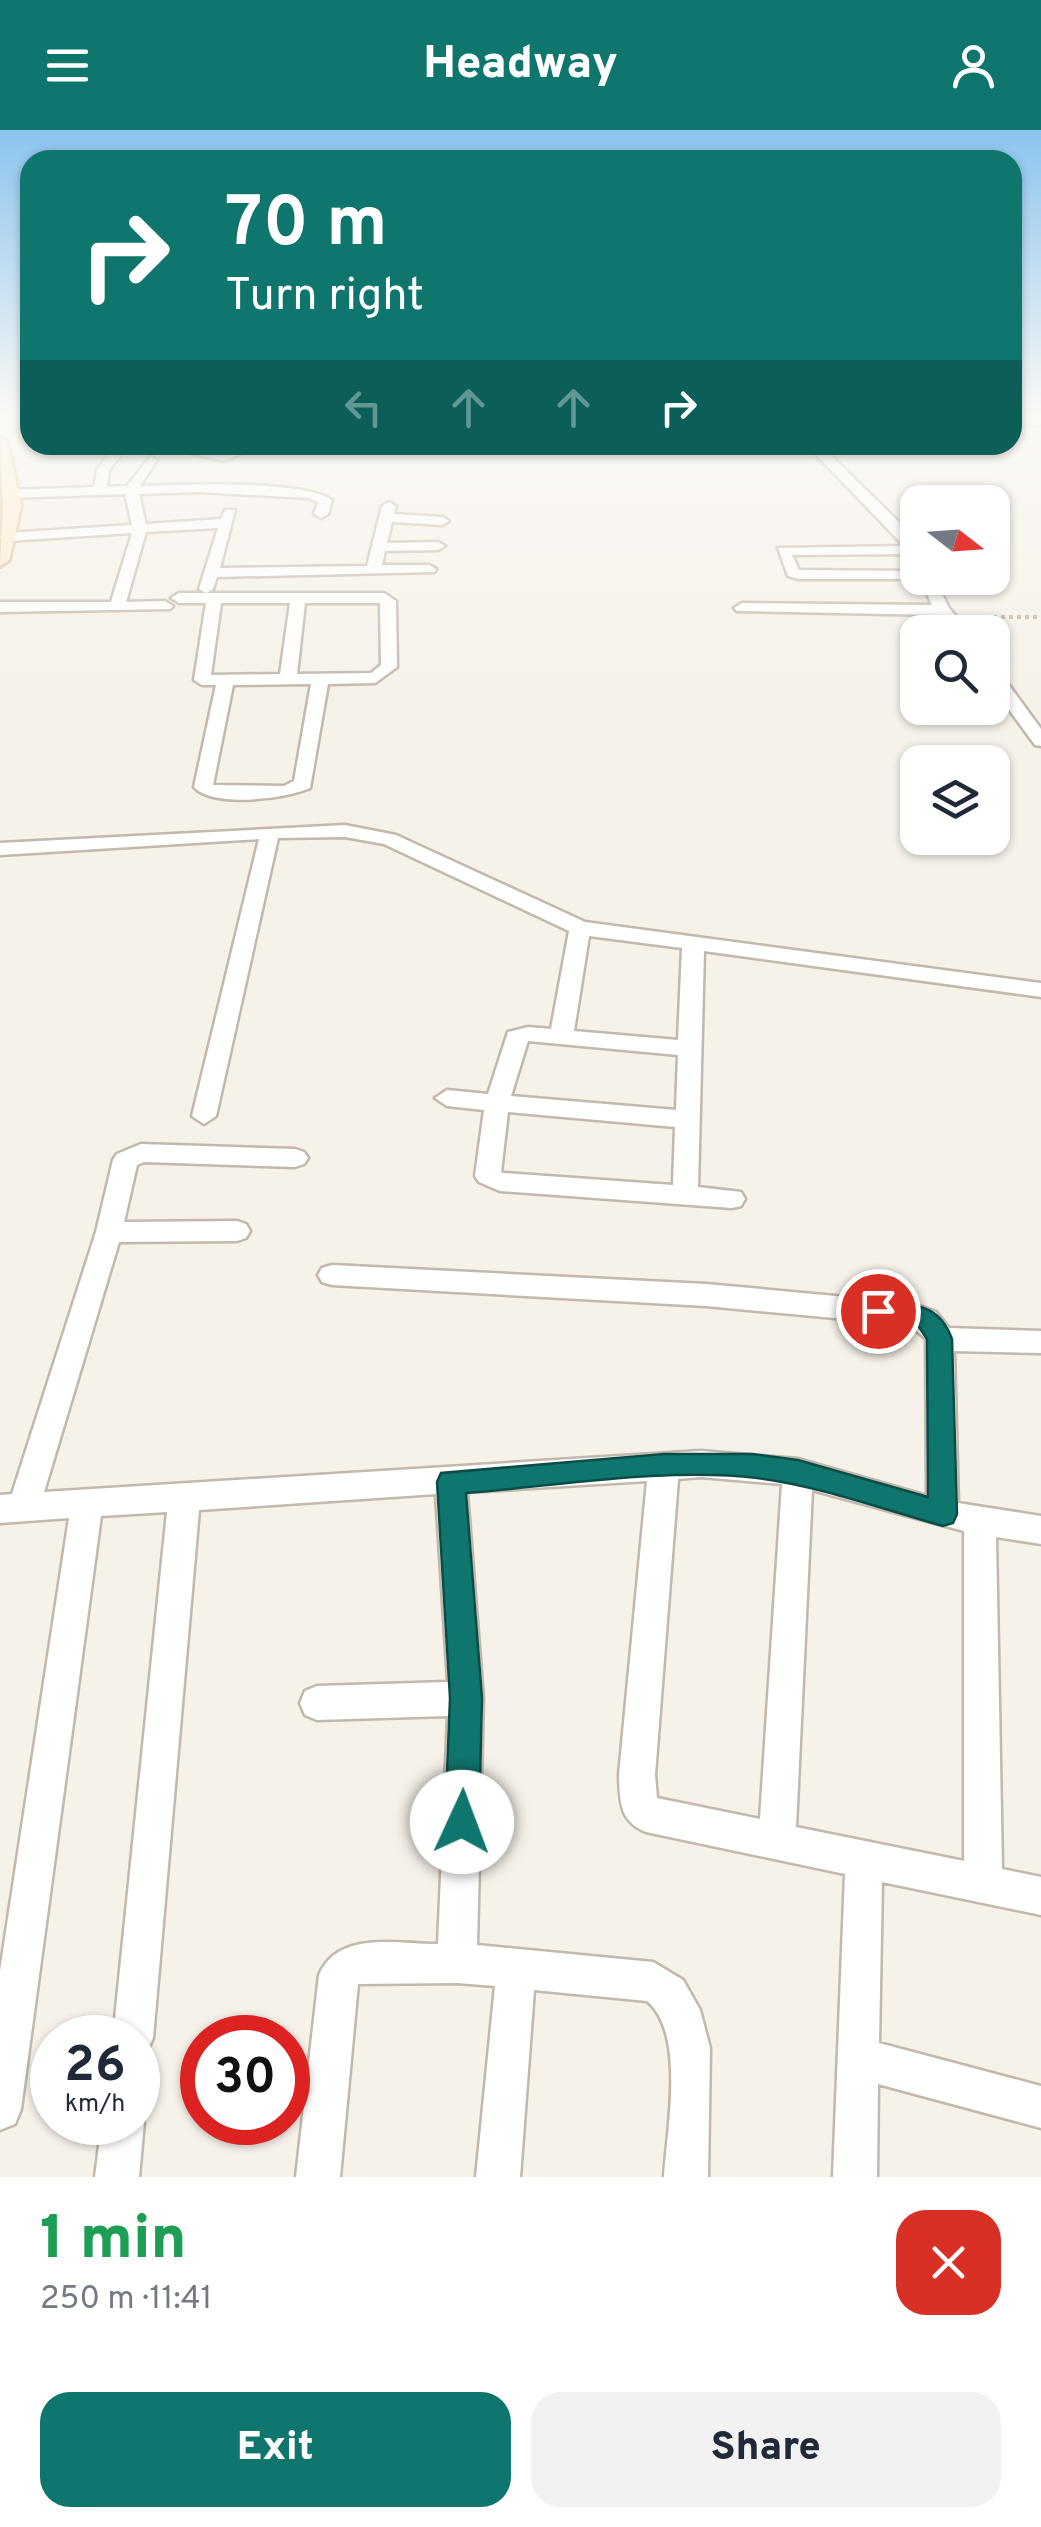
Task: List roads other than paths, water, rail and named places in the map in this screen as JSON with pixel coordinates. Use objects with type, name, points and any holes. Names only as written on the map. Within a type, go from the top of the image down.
[{"type":"street","points":[[116,606],[140,529],[137,511]]},
{"type":"street","points":[[210,587],[298,596],[378,596],[388,601],[389,667],[375,678],[200,678],[210,587],[231,511]]},
{"type":"street","points":[[877,511],[900,531]]},
{"type":"street","points":[[373,571],[387,512],[442,520]]},
{"type":"street","points":[[0,560],[5,526],[140,529],[226,524]]},
{"type":"street","points":[[379,546],[438,546]]},
{"type":"street","points":[[900,554],[783,551],[793,573],[799,575],[900,575]]},
{"type":"street","points":[[0,606],[172,602],[210,587],[429,569]]},
{"type":"street","points":[[742,608],[945,614],[936,595]]},
{"type":"street","points":[[288,680],[298,596]]},
{"type":"street","points":[[225,681],[202,787],[211,793],[286,792],[303,784],[320,680]]},
{"type":"street","points":[[1010,699],[1041,741]]},
{"type":"street","points":[[243,833],[249,793]]},
{"type":"street","points":[[0,870],[5,849],[243,833],[345,831],[389,839],[580,928],[1041,990]]},
{"type":"street","points":[[204,1116],[270,832]]},
{"type":"street","points":[[561,1037],[580,928]]},
{"type":"street","points":[[685,1196],[692,945]]},
{"type":"street","points":[[692,1049],[561,1037],[516,1037],[497,1104],[488,1176],[493,1180],[732,1199]]},
{"type":"street","points":[[447,1098],[688,1120]]},
{"type":"street","points":[[295,1158],[133,1155],[124,1166],[109,1232],[12,1508],[664,1466],[752,1466],[798,1472],[943,1514],[1041,1530]]},
{"type":"street","points":[[109,1232],[237,1231]]},
{"type":"street","points":[[332,1274],[706,1296],[912,1314],[934,1326],[940,1339],[943,1514]]},
{"type":"street","points":[[940,1339],[1041,1342]]},
{"type":"street","points":[[664,1466],[635,1796],[646,1814],[1041,1896]]},
{"type":"street","points":[[778,1842],[798,1472]]},
{"type":"street","points":[[451,1482],[466,1698],[457,1962]]},
{"type":"street","points":[[135,2015],[153,1858],[184,1497]]},
{"type":"street","points":[[0,2109],[87,1502]]},
{"type":"street","points":[[980,1521],[983,1884]]},
{"type":"street","points":[[317,1703],[466,1698]]},
{"type":"street","points":[[855,2177],[864,1859]]},
{"type":"street","points":[[318,2177],[339,1976],[350,1964],[457,1962],[653,1982],[680,2007],[689,2056],[686,2177]]},
{"type":"street","points":[[498,2177],[516,1969]]},
{"type":"street","points":[[860,2058],[1041,2108]]},
{"type":"street","points":[[117,2177],[120,2145]]}]
